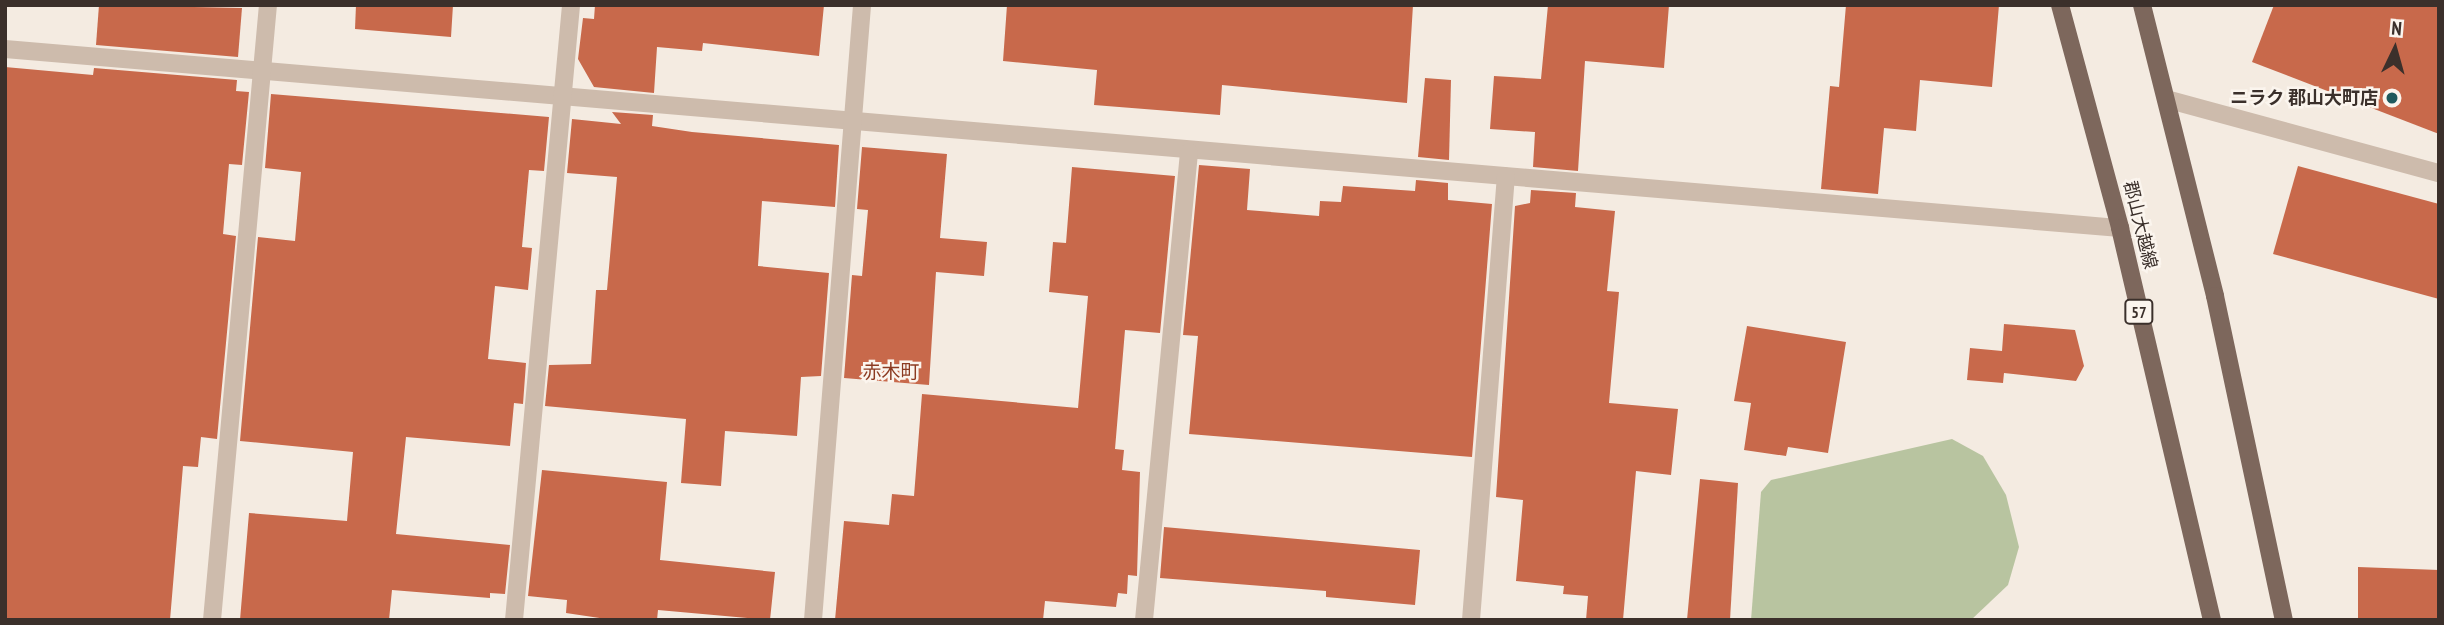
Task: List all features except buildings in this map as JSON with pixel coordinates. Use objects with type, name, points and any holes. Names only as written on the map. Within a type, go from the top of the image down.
[{"type":"main road","name":"郡山大越線","points":[[2060,5],[2120,228],[2212,620]]},
{"type":"main road","points":[[2142,5],[2166,99],[2284,620]]},
{"type":"street","points":[[212,620],[268,5]]},
{"type":"street","points":[[514,620],[570,5]]},
{"type":"street","points":[[813,620],[862,5]]},
{"type":"street","points":[[5,49],[262,69],[1189,152],[2120,228]]},
{"type":"street","points":[[2166,99],[2439,173]]},
{"type":"street","points":[[1144,620],[1189,152]]},
{"type":"street","points":[[1471,620],[1506,176]]},
{"type":"green space","points":[[1952,439],[1983,456],[2006,495],[2019,547],[2008,585],[1971,620],[1751,620],[1761,492],[1771,480]]},
{"type":"place","name":"ニラク 郡山大町店","points":[[2392,98]]},
{"type":"district","name":"赤木町","points":[[891,372]]}]
